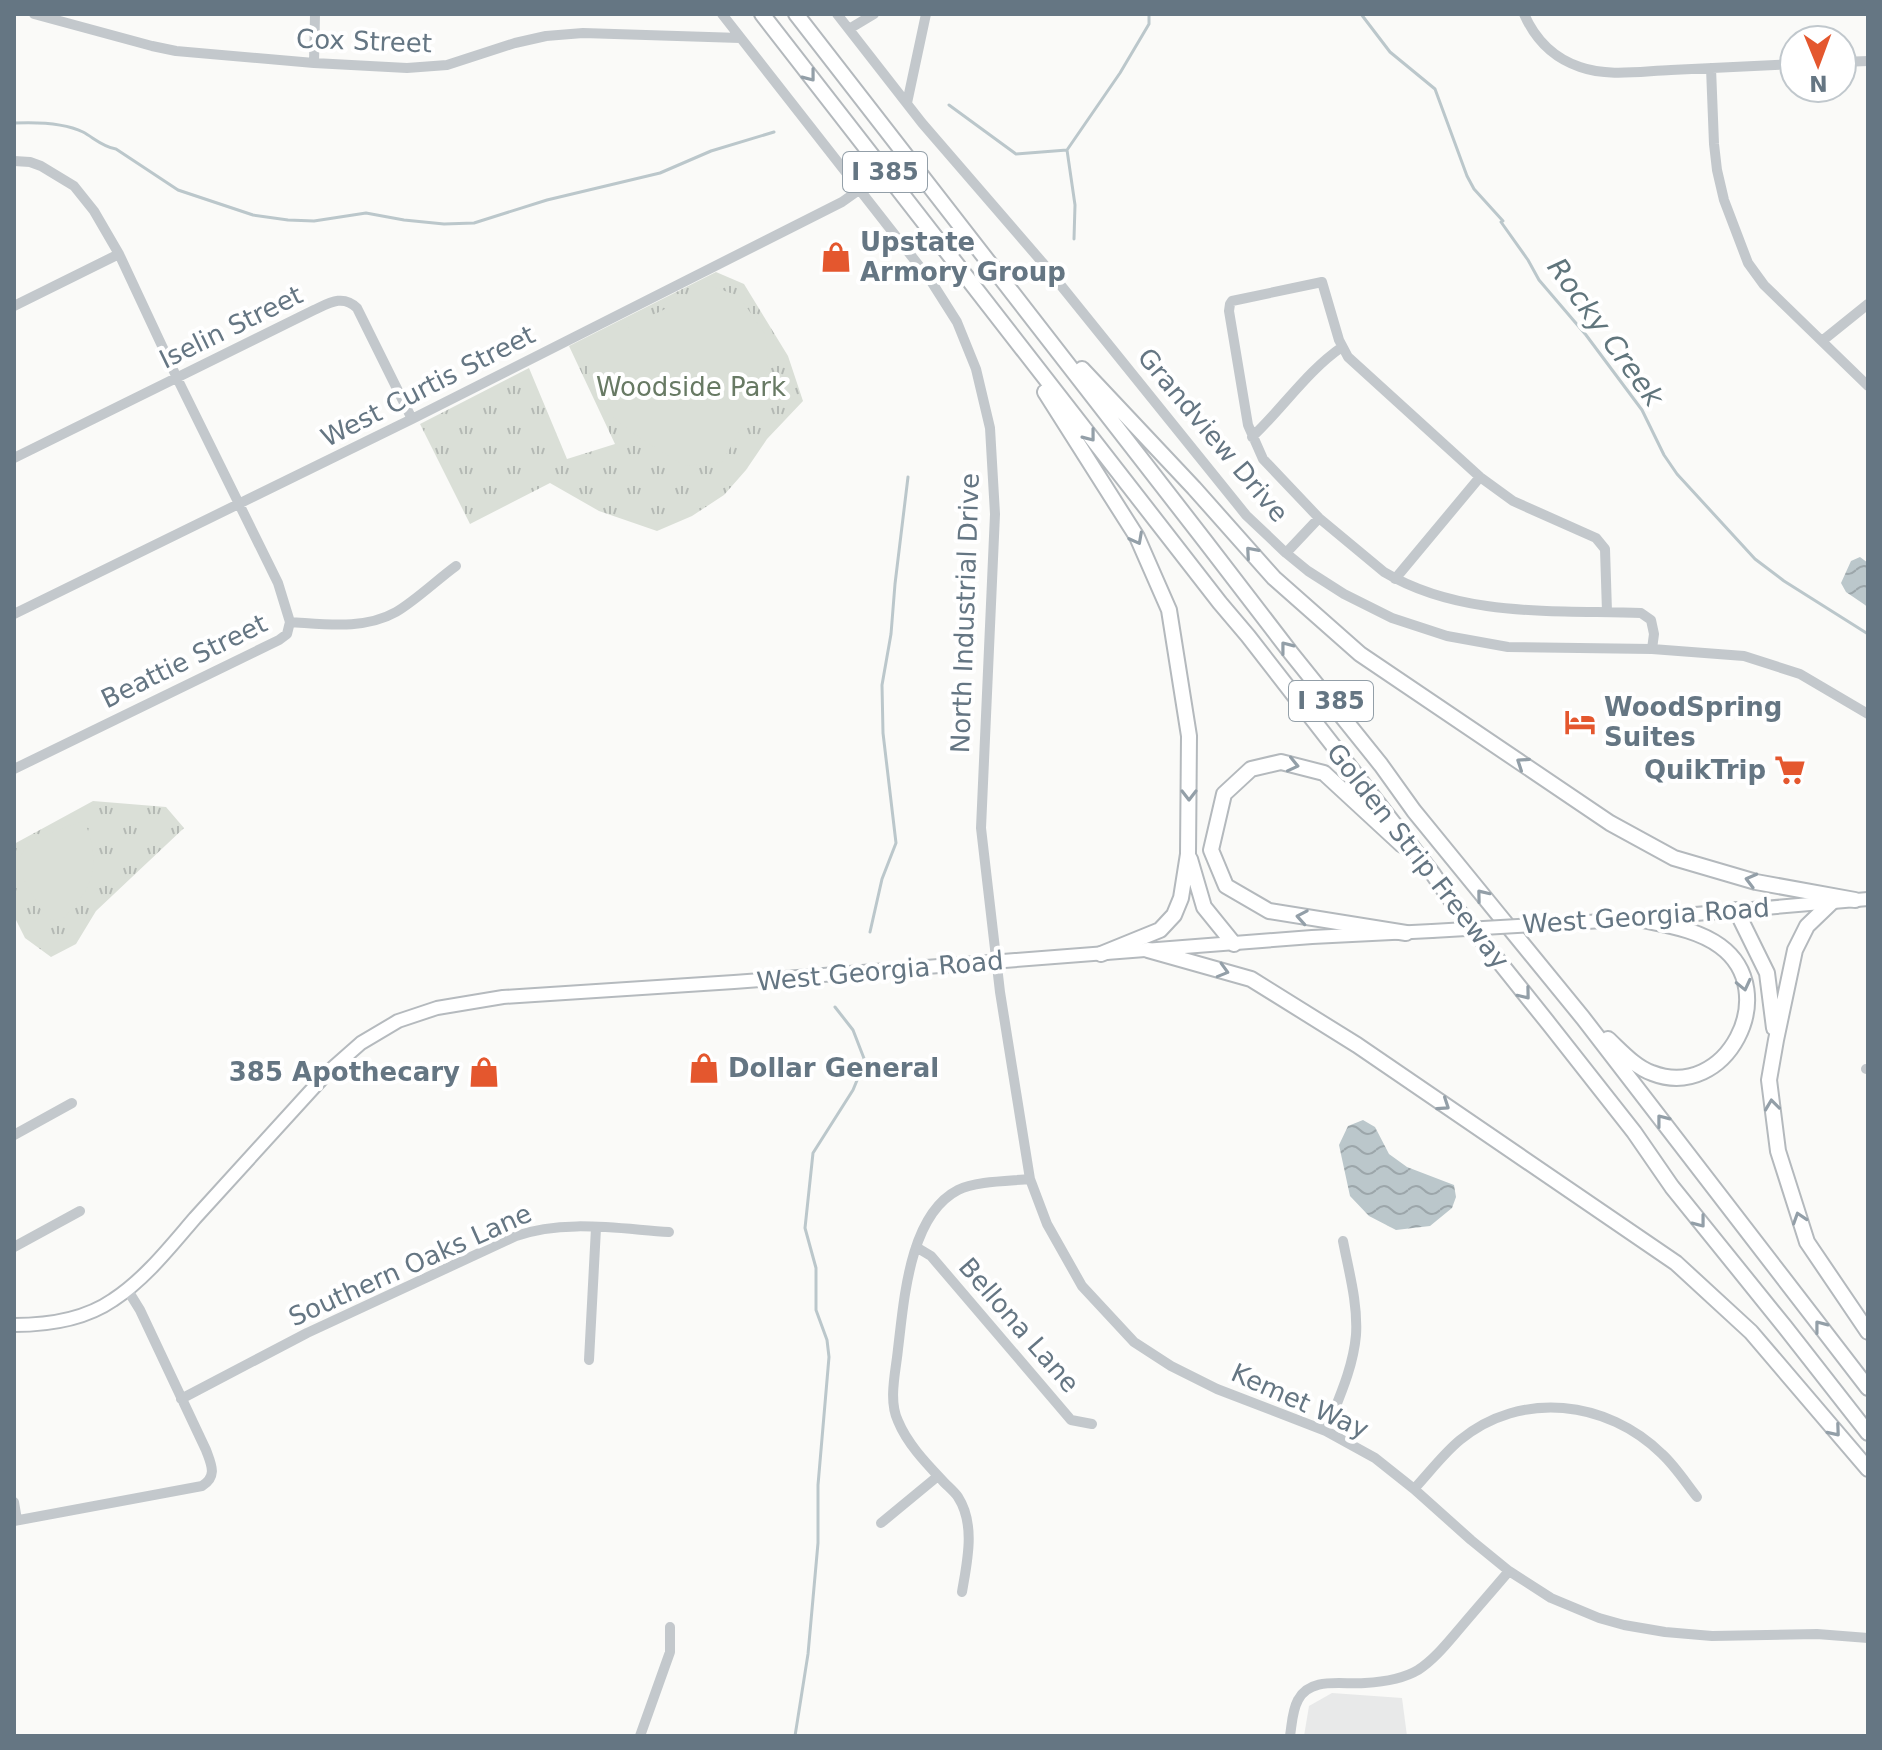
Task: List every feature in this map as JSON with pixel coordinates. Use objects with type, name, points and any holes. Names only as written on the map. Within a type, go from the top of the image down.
[{"type":"highway","name":"Golden Strip Freeway","points":[[762,14],[1433,874],[1457,909],[1634,1132],[1672,1187],[1868,1433]]},
{"type":"highway","name":"Golden Strip Freeway","points":[[796,14],[1242,591],[1373,754],[1414,811],[1583,1018],[1868,1388]]},
{"type":"highway","points":[[1024,307],[1274,578],[1360,654],[1610,823],[1674,858],[1756,882],[1862,900]]},
{"type":"highway","points":[[1007,330],[1137,537],[1169,610],[1189,736],[1188,854],[1181,898],[1174,915],[1160,930],[1101,954]]},
{"type":"highway","points":[[1406,933],[1269,911],[1226,886],[1211,850],[1224,794],[1251,769],[1281,762],[1324,773],[1433,874]]},
{"type":"highway","points":[[1188,854],[1204,907],[1234,944]]},
{"type":"highway","points":[[1832,902],[1807,926],[1795,950],[1769,1080],[1778,1151],[1807,1242],[1868,1332]]},
{"type":"highway","points":[[1736,910],[1767,973],[1776,1040]]},
{"type":"highway","points":[[1583,1018],[1638,1065],[1662,1077],[1692,1076],[1722,1060],[1733,1047],[1746,1016],[1747,1003],[1745,983],[1735,961],[1722,947],[1704,936],[1638,919]]},
{"type":"highway","points":[[1148,950],[1251,979],[1357,1045],[1676,1263],[1751,1332],[1868,1469]]},
{"type":"main road","name":"West Georgia Road","points":[[14,1325],[68,1320],[113,1301],[167,1250],[327,1073],[361,1043],[398,1021],[459,1003],[518,995],[734,982],[1312,937],[1638,919],[1862,900]]},
{"type":"street","name":"Cox Street","points":[[34,14],[176,51],[314,63],[431,67],[530,40],[583,33],[740,38]]},
{"type":"street","points":[[314,63],[315,14]]},
{"type":"street","name":"North Industrial Drive","points":[[722,14],[931,281],[957,322],[976,369],[990,428],[995,514],[981,828],[995,961]]},
{"type":"street","name":"Grandview Drive","points":[[837,14],[922,123],[1042,262],[1246,515],[1308,571],[1344,594],[1392,618],[1447,636],[1508,647],[1652,649],[1744,656],[1800,674],[1868,714]]},
{"type":"street","points":[[849,29],[874,14]]},
{"type":"street","points":[[907,103],[926,14]]},
{"type":"street","points":[[1524,14],[1535,35],[1551,52],[1582,68],[1607,72],[1778,65]]},
{"type":"street","points":[[1711,68],[1717,170],[1724,200],[1752,270],[1868,386]]},
{"type":"street","name":"Beattie Street","points":[[14,161],[41,166],[74,186],[94,211],[119,254],[278,583],[290,622],[287,634],[279,640],[14,769]]},
{"type":"street","name":"West Curtis Street","points":[[14,614],[412,419],[842,202],[859,190]]},
{"type":"street","points":[[14,306],[119,254]]},
{"type":"street","points":[[1607,612],[1605,549],[1596,538],[1513,501],[1480,477],[1348,357],[1322,282],[1232,301],[1229,311],[1248,425],[1263,459],[1319,518],[1384,572],[1421,589],[1465,602],[1519,611],[1641,613],[1651,620],[1654,634],[1652,649]]},
{"type":"street","name":"Iselin Street","points":[[14,458],[336,301],[347,300],[357,308],[412,419]]},
{"type":"street","points":[[1822,341],[1868,304]]},
{"type":"street","points":[[1252,437],[1325,358],[1342,347]]},
{"type":"street","points":[[1395,579],[1480,477]]},
{"type":"street","points":[[1286,553],[1319,518]]},
{"type":"street","points":[[290,622],[344,625],[371,622],[396,612],[456,566]]},
{"type":"street","name":"Kemet Way","points":[[995,961],[1030,1179],[1047,1224],[1082,1286],[1134,1342],[1171,1366],[1217,1389],[1326,1431],[1375,1458],[1509,1571],[1551,1598],[1587,1613],[1651,1630],[1712,1636],[1817,1634],[1868,1638]]},
{"type":"street","points":[[14,1135],[72,1103]]},
{"type":"street","points":[[962,1592],[969,1546],[967,1522],[959,1498],[918,1453],[897,1420],[893,1394],[907,1279],[923,1230],[939,1205],[959,1189],[989,1182],[1030,1179]]},
{"type":"street","points":[[14,1247],[80,1211]]},
{"type":"street","name":"Southern Oaks Lane","points":[[181,1399],[307,1333],[516,1236],[550,1227],[669,1232]]},
{"type":"street","points":[[589,1360],[596,1228]]},
{"type":"street","points":[[1326,1431],[1351,1363],[1356,1334],[1355,1303],[1343,1241]]},
{"type":"street","name":"Bellona Lane","points":[[916,1247],[931,1256],[1071,1420],[1092,1424]]},
{"type":"street","points":[[14,1502],[16,1520],[202,1486],[212,1476],[213,1468],[140,1310],[127,1289]]},
{"type":"street","points":[[1414,1489],[1460,1440],[1477,1428],[1509,1414],[1558,1406],[1582,1409],[1628,1428],[1662,1454],[1697,1497]]},
{"type":"street","points":[[881,1523],[938,1476]]},
{"type":"street","points":[[1290,1736],[1298,1700],[1305,1691],[1325,1683],[1368,1683],[1407,1676],[1420,1669],[1446,1644],[1509,1571]]},
{"type":"street","points":[[640,1736],[670,1652],[670,1627]]},
{"type":"shaded area","points":[[1332,1693],[1402,1698],[1407,1736],[1304,1736],[1309,1706]]},
{"type":"green space","name":"Woodside Park","points":[[716,272],[744,284],[788,356],[803,401],[767,439],[724,495],[692,516],[657,531],[599,511],[550,483],[470,524],[420,424],[529,368],[567,459],[615,444],[569,346]]},
{"type":"green space","points":[[711,286],[739,296],[765,334],[770,379],[722,462],[685,466],[626,427],[600,402],[592,388],[589,372],[591,346]]},
{"type":"green space","points":[[93,801],[166,807],[184,828],[96,911],[76,944],[51,957],[25,938],[14,916],[14,844]]},
{"type":"green space","points":[[84,821],[93,850],[91,876],[80,899],[59,922],[45,917],[15,864],[31,840]]},
{"type":"water","points":[[1860,557],[1868,563],[1868,607],[1846,592],[1841,583],[1851,561]]},
{"type":"water","points":[[1363,1120],[1375,1127],[1389,1154],[1407,1167],[1454,1185],[1456,1197],[1452,1208],[1430,1226],[1396,1230],[1369,1216],[1350,1196],[1339,1145],[1348,1126]]},
{"type":"waterway","points":[[1074,239],[1075,205],[1067,150],[1120,73],[1149,24],[1149,14]]},
{"type":"waterway","name":"Rocky Creek","points":[[1361,14],[1390,52],[1435,89],[1474,189],[1503,221],[1539,280],[1586,335],[1642,410],[1677,474],[1755,559],[1868,634]]},
{"type":"waterway","points":[[949,105],[1016,154],[1067,150]]},
{"type":"waterway","points":[[14,123],[49,123],[83,132],[116,149],[178,190],[253,215],[314,221],[366,213],[444,224],[474,223],[547,200],[660,173],[711,151],[774,132]]},
{"type":"waterway","points":[[870,932],[882,879],[896,843],[883,733],[882,685],[891,634],[908,477]]},
{"type":"waterway","points":[[795,1736],[808,1654],[818,1543],[818,1485],[829,1357],[827,1340],[816,1310],[816,1268],[805,1228],[813,1153],[853,1090],[865,1061],[853,1030],[835,1007]]},
{"type":"place","name":"Upstate Armory Group","points":[[836,257]]},
{"type":"place","name":"WoodSpring Suites","points":[[1580,722]]},
{"type":"place","name":"QuikTrip","points":[[1790,770]]},
{"type":"place","name":"Dollar General","points":[[704,1068]]},
{"type":"place","name":"385 Apothecary","points":[[484,1072]]}]
